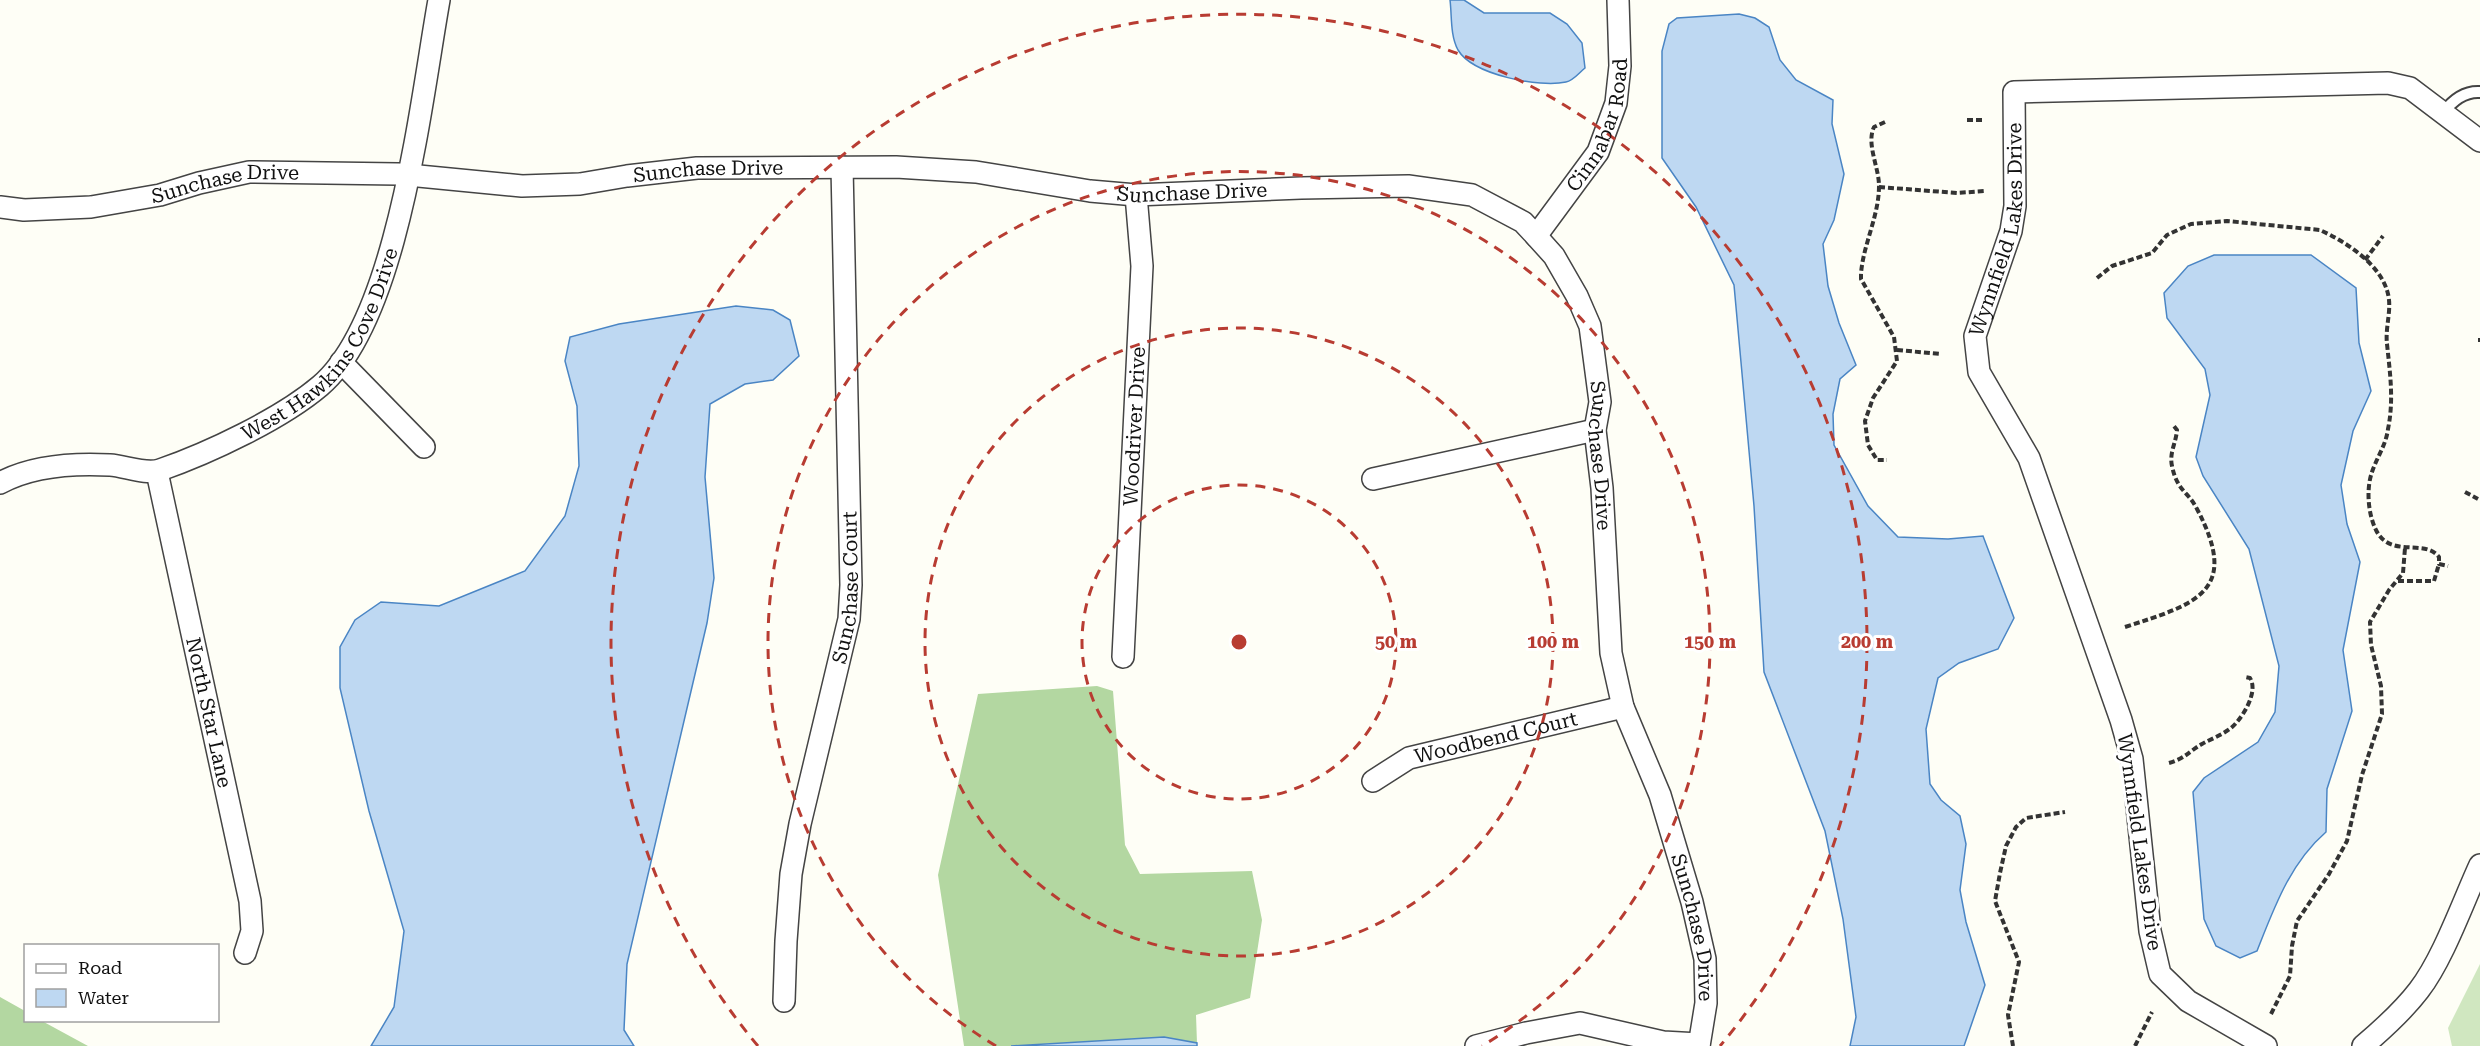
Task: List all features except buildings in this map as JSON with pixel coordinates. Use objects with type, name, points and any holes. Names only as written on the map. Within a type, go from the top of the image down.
[{"type":"street","name":"West Hawkins Cove Drive","points":[[157,472],[281,413],[321,385],[350,352],[376,295],[392,247],[408,175],[439,0]]},
{"type":"street","name":"Cinnabar Road","points":[[1536,236],[1598,152],[1616,103],[1620,66],[1618,0]]},
{"type":"street","name":"Wynnfield Lakes Drive","points":[[2266,1046],[2188,1001],[2160,974],[2150,931],[2132,759],[2121,720],[2029,458],[1980,372],[1975,336],[2012,231],[2015,206],[2014,92],[2388,83],[2410,88],[2480,141]]},
{"type":"street","name":"Sunchase Court","points":[[784,1002],[786,940],[795,854],[805,802],[849,619],[851,585],[842,167]]},
{"type":"street","name":"Sunchase Drive","points":[[0,207],[24,210],[92,207],[160,195],[199,183],[249,172],[408,175],[522,186],[580,184],[697,168],[896,167],[976,172],[1090,191],[1136,195],[1408,186],[1472,195],[1523,222],[1536,236],[1554,256],[1577,296],[1590,326],[1600,402],[1595,430],[1602,488],[1611,653],[1623,707],[1660,795],[1705,959],[1706,1003],[1699,1045]]},
{"type":"street","name":"Woodriver Drive","points":[[1123,657],[1142,266],[1136,195]]},
{"type":"street","points":[[341,362],[424,447]]},
{"type":"street","points":[[1373,479],[1595,430]]},
{"type":"street","points":[[0,483],[36,467],[111,465],[157,472]]},
{"type":"street","name":"North Star Lane","points":[[157,472],[250,900],[252,931],[245,953]]},
{"type":"street","name":"Woodbend Court","points":[[1373,781],[1408,758],[1623,707]]},
{"type":"street","points":[[2363,1046],[2385,1028],[2420,990],[2434,967],[2480,865]]},
{"type":"street","points":[[1476,1046],[1526,1033],[1580,1023],[1663,1042],[1699,1045]]},
{"type":"lane","points":[[2443,113],[2459,97],[2473,91],[2480,92]]},
{"type":"path","points":[[1967,120],[1984,120]]},
{"type":"path","points":[[1885,122],[1874,126],[1871,136],[1879,187],[1861,274],[1872,301],[1894,337],[1897,350],[1897,361],[1873,398],[1865,421],[1868,445],[1872,454],[1877,460],[1887,460]]},
{"type":"path","points":[[1879,187],[1957,193],[1984,191]]},
{"type":"path","points":[[2097,278],[2112,266],[2152,253],[2174,230],[2210,221],[2320,230],[2331,235],[2365,260],[2381,276],[2388,294],[2386,335],[2393,397],[2388,432],[2369,482],[2371,514],[2376,530],[2392,545],[2430,550],[2439,557],[2433,581],[2397,581]]},
{"type":"path","points":[[2365,260],[2383,236]]},
{"type":"path","points":[[1897,350],[1941,354]]},
{"type":"path","points":[[2125,627],[2184,606],[2207,589],[2215,573],[2213,549],[2205,525],[2196,506],[2177,484],[2173,473],[2170,458],[2177,430],[2173,424]]},
{"type":"path","points":[[2465,492],[2478,499]]},
{"type":"path","points":[[2271,1014],[2290,976],[2292,946],[2297,921],[2329,874],[2346,841],[2362,775],[2382,714],[2381,686],[2370,638],[2370,622],[2389,590],[2403,573],[2405,548]]},
{"type":"path","points":[[2439,564],[2448,566]]},
{"type":"path","points":[[2169,763],[2183,759],[2200,745],[2231,729],[2238,722],[2252,692],[2253,683],[2250,678],[2245,677]]},
{"type":"path","points":[[2013,1046],[2008,1015],[2019,962],[1995,901],[2000,873],[2006,846],[2016,827],[2026,818],[2065,812]]},
{"type":"path","points":[[2135,1046],[2152,1012]]},
{"type":"green space","points":[[1097,686],[1113,691],[1125,845],[1140,874],[1252,871],[1262,920],[1250,998],[1196,1015],[1197,1043],[1164,1037],[1011,1046],[964,1046],[938,875],[978,694]]},
{"type":"green space","points":[[2480,964],[2480,1046],[2452,1046],[2448,1028]]},
{"type":"green space","points":[[0,997],[24,1010],[24,1022],[44,1022],[88,1046],[0,1046]]},
{"type":"water","points":[[1450,0],[1464,0],[1484,13],[1550,13],[1567,24],[1582,43],[1585,68],[1566,82],[1540,83],[1508,78],[1478,66],[1466,59],[1455,44]]},
{"type":"water","points":[[1739,14],[1755,18],[1769,27],[1780,60],[1796,80],[1833,100],[1832,124],[1844,174],[1834,220],[1823,244],[1828,286],[1839,323],[1856,365],[1840,379],[1833,414],[1834,445],[1868,506],[1898,537],[1948,539],[1983,536],[2014,618],[1998,649],[1959,663],[1938,678],[1926,729],[1930,784],[1941,800],[1960,816],[1966,844],[1960,890],[1966,922],[1985,985],[1964,1046],[1850,1046],[1856,1017],[1843,919],[1825,831],[1764,672],[1754,506],[1734,285],[1696,207],[1662,158],[1662,51],[1669,24],[1677,18]]},
{"type":"water","points":[[2214,255],[2311,255],[2356,288],[2359,343],[2371,391],[2353,431],[2341,485],[2347,524],[2360,562],[2343,650],[2352,711],[2327,789],[2326,832],[2302,858],[2284,887],[2257,951],[2240,958],[2216,946],[2204,919],[2193,792],[2204,778],[2258,742],[2275,712],[2279,666],[2249,549],[2203,476],[2196,457],[2210,395],[2205,369],[2167,318],[2164,293],[2188,266]]},
{"type":"water","points":[[736,306],[773,310],[790,320],[799,356],[773,380],[745,384],[710,404],[705,477],[714,578],[707,623],[627,964],[624,1030],[634,1046],[371,1046],[394,1007],[404,931],[369,811],[340,688],[340,647],[355,620],[381,602],[439,606],[525,571],[565,516],[579,466],[577,406],[565,361],[570,337],[619,324]]},
{"type":"water","points":[[1164,1037],[1197,1043],[1197,1046],[1011,1046]]}]
